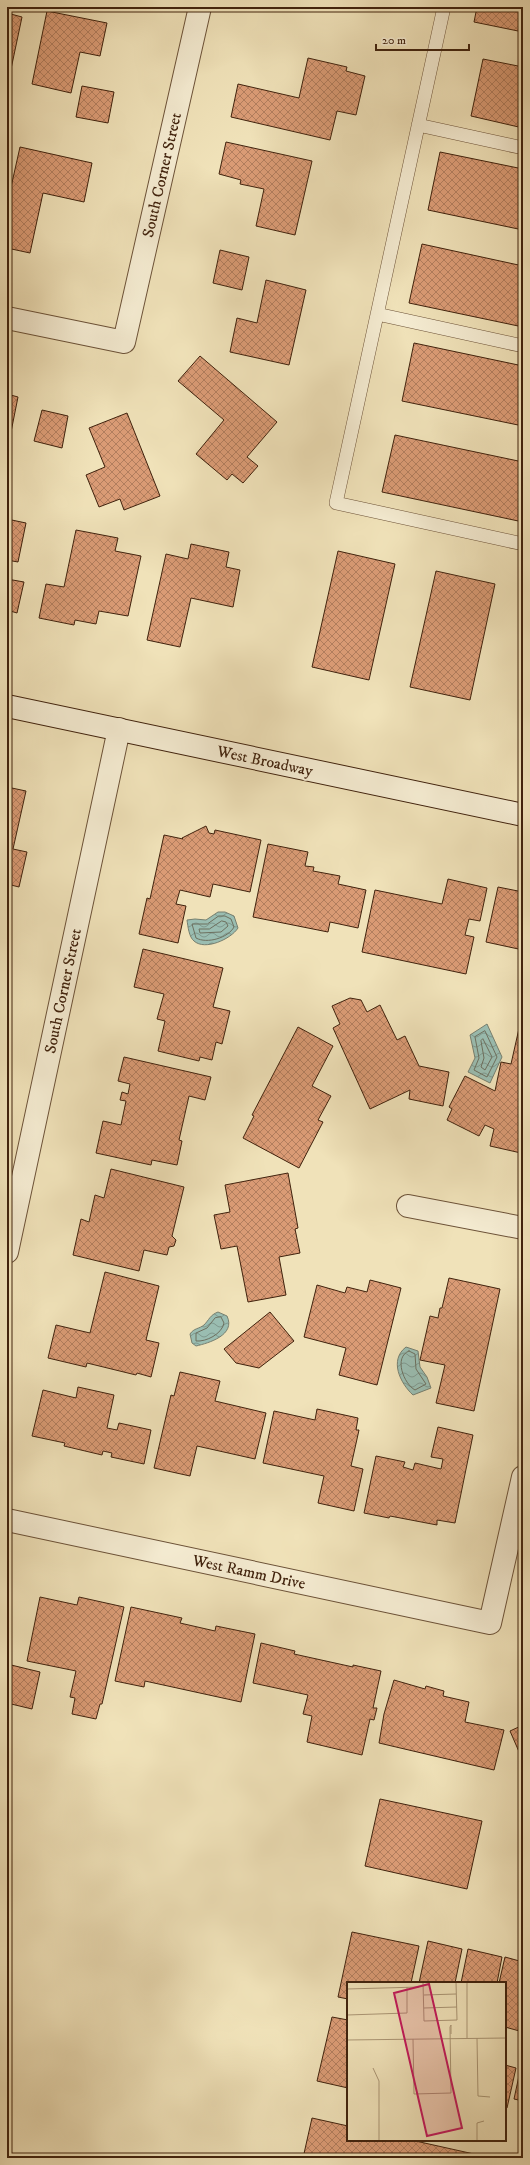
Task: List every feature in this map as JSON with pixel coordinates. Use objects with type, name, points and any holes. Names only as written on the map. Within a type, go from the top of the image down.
[{"type":"street","name":"South Corner Street","points":[[7,318],[124,342],[200,7]]},
{"type":"street","name":"West Broadway","points":[[7,706],[523,815]]},
{"type":"street","name":"South Corner Street","points":[[7,1252],[119,730]]},
{"type":"street","points":[[408,1206],[523,1228]]},
{"type":"street","name":"West Ramm Drive","points":[[7,1520],[490,1623],[523,1477]]},
{"type":"lane","points":[[444,7],[336,503],[523,544]]},
{"type":"lane","points":[[418,125],[523,148]]},
{"type":"lane","points":[[377,314],[523,346]]},
{"type":"water","points":[[218,912],[225,912],[234,916],[238,928],[235,932],[224,940],[211,944],[199,944],[194,941],[188,929],[187,920],[206,920]]},
{"type":"water","points":[[487,1024],[502,1057],[490,1083],[468,1072],[475,1058],[470,1035]]},
{"type":"water","points":[[218,1312],[227,1316],[229,1323],[225,1333],[208,1343],[196,1346],[192,1343],[190,1334],[204,1325],[211,1316]]},
{"type":"water","points":[[406,1347],[418,1351],[420,1367],[427,1377],[431,1388],[413,1395],[404,1384],[397,1365],[401,1352]]},
{"type":"building","points":[[477,7],[523,7],[523,32],[474,22]]},
{"type":"building","points":[[47,11],[107,23],[100,56],[80,52],[71,93],[32,84]]},
{"type":"building","points":[[7,13],[22,17],[7,88]]},
{"type":"building","points":[[308,58],[347,67],[346,71],[365,76],[356,115],[337,111],[330,140],[231,117],[238,84],[299,98]]},
{"type":"building","points":[[483,59],[523,67],[523,128],[471,116]]},
{"type":"building","points":[[82,86],[114,92],[108,123],[76,117]]},
{"type":"building","points":[[226,142],[312,161],[295,235],[256,226],[264,189],[240,184],[241,180],[219,174]]},
{"type":"building","points":[[20,147],[92,163],[84,202],[43,193],[30,253],[7,248],[7,205]]},
{"type":"building","points":[[440,152],[523,169],[523,230],[428,210]]},
{"type":"building","points":[[422,244],[523,266],[523,327],[409,303]]},
{"type":"building","points":[[220,250],[249,257],[242,290],[213,283]]},
{"type":"building","points":[[266,280],[306,290],[289,365],[230,352],[237,318],[257,323]]},
{"type":"building","points":[[414,343],[523,366],[523,426],[402,401]]},
{"type":"building","points":[[200,356],[277,422],[247,457],[258,466],[243,483],[232,474],[227,480],[196,454],[224,420],[178,381]]},
{"type":"building","points":[[7,394],[18,397],[7,452]]},
{"type":"building","points":[[42,410],[68,416],[62,448],[34,441]]},
{"type":"building","points":[[127,413],[160,496],[124,510],[120,499],[99,507],[86,475],[105,467],[89,428]]},
{"type":"building","points":[[395,435],[523,462],[523,522],[382,492]]},
{"type":"building","points":[[7,519],[26,523],[18,562],[7,560]]},
{"type":"building","points":[[76,530],[118,538],[115,551],[141,556],[128,616],[99,611],[96,624],[75,620],[74,625],[39,618],[46,584],[64,587]]},
{"type":"building","points":[[191,544],[229,552],[226,567],[240,570],[233,607],[191,598],[180,647],[147,640],[166,554],[188,559]]},
{"type":"building","points":[[338,551],[395,564],[369,680],[312,667]]},
{"type":"building","points":[[436,571],[495,584],[470,700],[410,687]]},
{"type":"building","points":[[7,579],[24,582],[17,613],[7,610]]},
{"type":"building","points":[[7,787],[26,791],[13,849],[27,852],[19,887],[7,884]]},
{"type":"building","points":[[206,826],[209,833],[214,834],[215,830],[261,840],[250,892],[213,884],[210,897],[180,890],[176,904],[186,906],[178,943],[139,934],[147,898],[150,899],[164,835],[183,839],[182,838]]},
{"type":"building","points":[[268,844],[308,852],[305,866],[314,867],[313,871],[340,876],[338,884],[366,890],[358,928],[330,922],[328,932],[253,917]]},
{"type":"building","points":[[448,879],[487,888],[480,921],[469,919],[465,935],[474,937],[466,974],[362,952],[375,890],[442,904]]},
{"type":"building","points":[[498,887],[523,892],[523,950],[486,942]]},
{"type":"building","points":[[143,949],[223,968],[213,1007],[230,1011],[222,1044],[216,1042],[212,1060],[200,1057],[199,1061],[158,1051],[165,1021],[157,1019],[164,994],[134,987]]},
{"type":"building","points":[[350,998],[361,1000],[367,1012],[380,1005],[397,1040],[405,1036],[419,1066],[449,1072],[443,1106],[409,1099],[410,1090],[370,1109],[333,1028],[340,1024],[332,1006]]},
{"type":"building","points":[[520,1024],[523,1025],[523,1144],[521,1153],[490,1146],[494,1129],[485,1125],[479,1136],[447,1120],[452,1109],[449,1107],[465,1076],[495,1091],[501,1062],[511,1064]]},
{"type":"building","points":[[298,1027],[333,1046],[312,1086],[331,1096],[318,1120],[323,1122],[299,1168],[243,1138],[254,1116],[252,1115]]},
{"type":"building","points":[[124,1057],[211,1077],[205,1100],[189,1096],[179,1140],[182,1141],[177,1165],[152,1160],[151,1165],[96,1153],[103,1121],[121,1125],[126,1101],[120,1100],[122,1092],[128,1094],[130,1084],[118,1081]]},
{"type":"building","points":[[111,1169],[184,1187],[172,1236],[176,1240],[174,1246],[169,1247],[167,1255],[144,1250],[139,1271],[73,1255],[81,1219],[89,1222],[95,1195],[104,1198]]},
{"type":"building","points":[[288,1173],[298,1228],[295,1229],[300,1253],[279,1257],[286,1295],[248,1302],[237,1246],[221,1249],[214,1215],[230,1212],[225,1185]]},
{"type":"building","points":[[105,1272],[159,1286],[146,1340],[159,1343],[151,1377],[137,1373],[136,1375],[87,1363],[86,1367],[48,1358],[56,1325],[90,1333]]},
{"type":"building","points":[[449,1278],[500,1289],[474,1411],[436,1403],[445,1365],[420,1360],[430,1316],[438,1318],[440,1308],[442,1308]]},
{"type":"building","points":[[370,1280],[401,1288],[377,1385],[339,1375],[346,1348],[304,1337],[317,1285],[345,1293],[347,1287],[367,1292]]},
{"type":"building","points":[[270,1312],[294,1341],[259,1368],[236,1363],[224,1349]]},
{"type":"building","points":[[180,1372],[220,1381],[215,1401],[266,1413],[255,1459],[197,1446],[190,1476],[154,1468],[171,1395],[174,1396]]},
{"type":"building","points":[[78,1387],[114,1395],[107,1428],[117,1430],[119,1423],[151,1430],[144,1464],[111,1457],[112,1453],[103,1451],[102,1455],[64,1446],[65,1443],[32,1436],[43,1390],[76,1398]]},
{"type":"building","points":[[317,1409],[358,1418],[356,1430],[359,1430],[351,1466],[363,1469],[354,1511],[318,1503],[324,1476],[263,1463],[274,1411],[315,1420]]},
{"type":"building","points":[[438,1427],[473,1435],[455,1523],[437,1520],[437,1525],[390,1516],[389,1518],[364,1513],[376,1456],[405,1462],[403,1467],[413,1470],[415,1463],[441,1469],[443,1459],[431,1457]]},
{"type":"building","points":[[7,1590],[11,1591],[7,1608]]},
{"type":"building","points":[[40,1597],[77,1605],[79,1597],[124,1607],[102,1704],[100,1704],[96,1719],[72,1714],[75,1698],[70,1697],[76,1671],[27,1661]]},
{"type":"building","points":[[131,1607],[182,1618],[180,1623],[215,1631],[216,1626],[255,1634],[241,1702],[145,1681],[144,1687],[115,1681]]},
{"type":"building","points":[[261,1643],[295,1651],[294,1654],[353,1667],[353,1665],[381,1671],[373,1708],[377,1708],[374,1720],[370,1719],[362,1755],[307,1742],[312,1716],[303,1714],[308,1695],[253,1683]]},
{"type":"building","points":[[7,1664],[40,1672],[32,1709],[7,1703]]},
{"type":"building","points":[[394,1680],[425,1689],[426,1686],[444,1691],[443,1696],[469,1702],[465,1722],[504,1730],[494,1770],[379,1743],[384,1714]]},
{"type":"building","points":[[523,1725],[523,1761],[510,1731]]},
{"type":"building","points":[[380,1799],[482,1821],[467,1889],[365,1866]]},
{"type":"building","points":[[352,1932],[419,1946],[411,1982],[347,1982],[347,1999],[338,1997]]},
{"type":"building","points":[[428,1941],[462,1949],[455,1982],[419,1982]]},
{"type":"building","points":[[468,1949],[502,1957],[497,1982],[461,1982]]},
{"type":"building","points":[[505,1957],[523,1962],[523,2032],[506,2027],[506,1982],[499,1982]]},
{"type":"building","points":[[332,2017],[347,2020],[347,2088],[317,2081]]},
{"type":"building","points":[[506,2065],[516,2068],[506,2108]]},
{"type":"building","points":[[520,2071],[523,2071],[523,2101],[514,2099]]},
{"type":"building","points":[[312,2118],[347,2126],[347,2141],[416,2141],[492,2158],[303,2158]]}]
